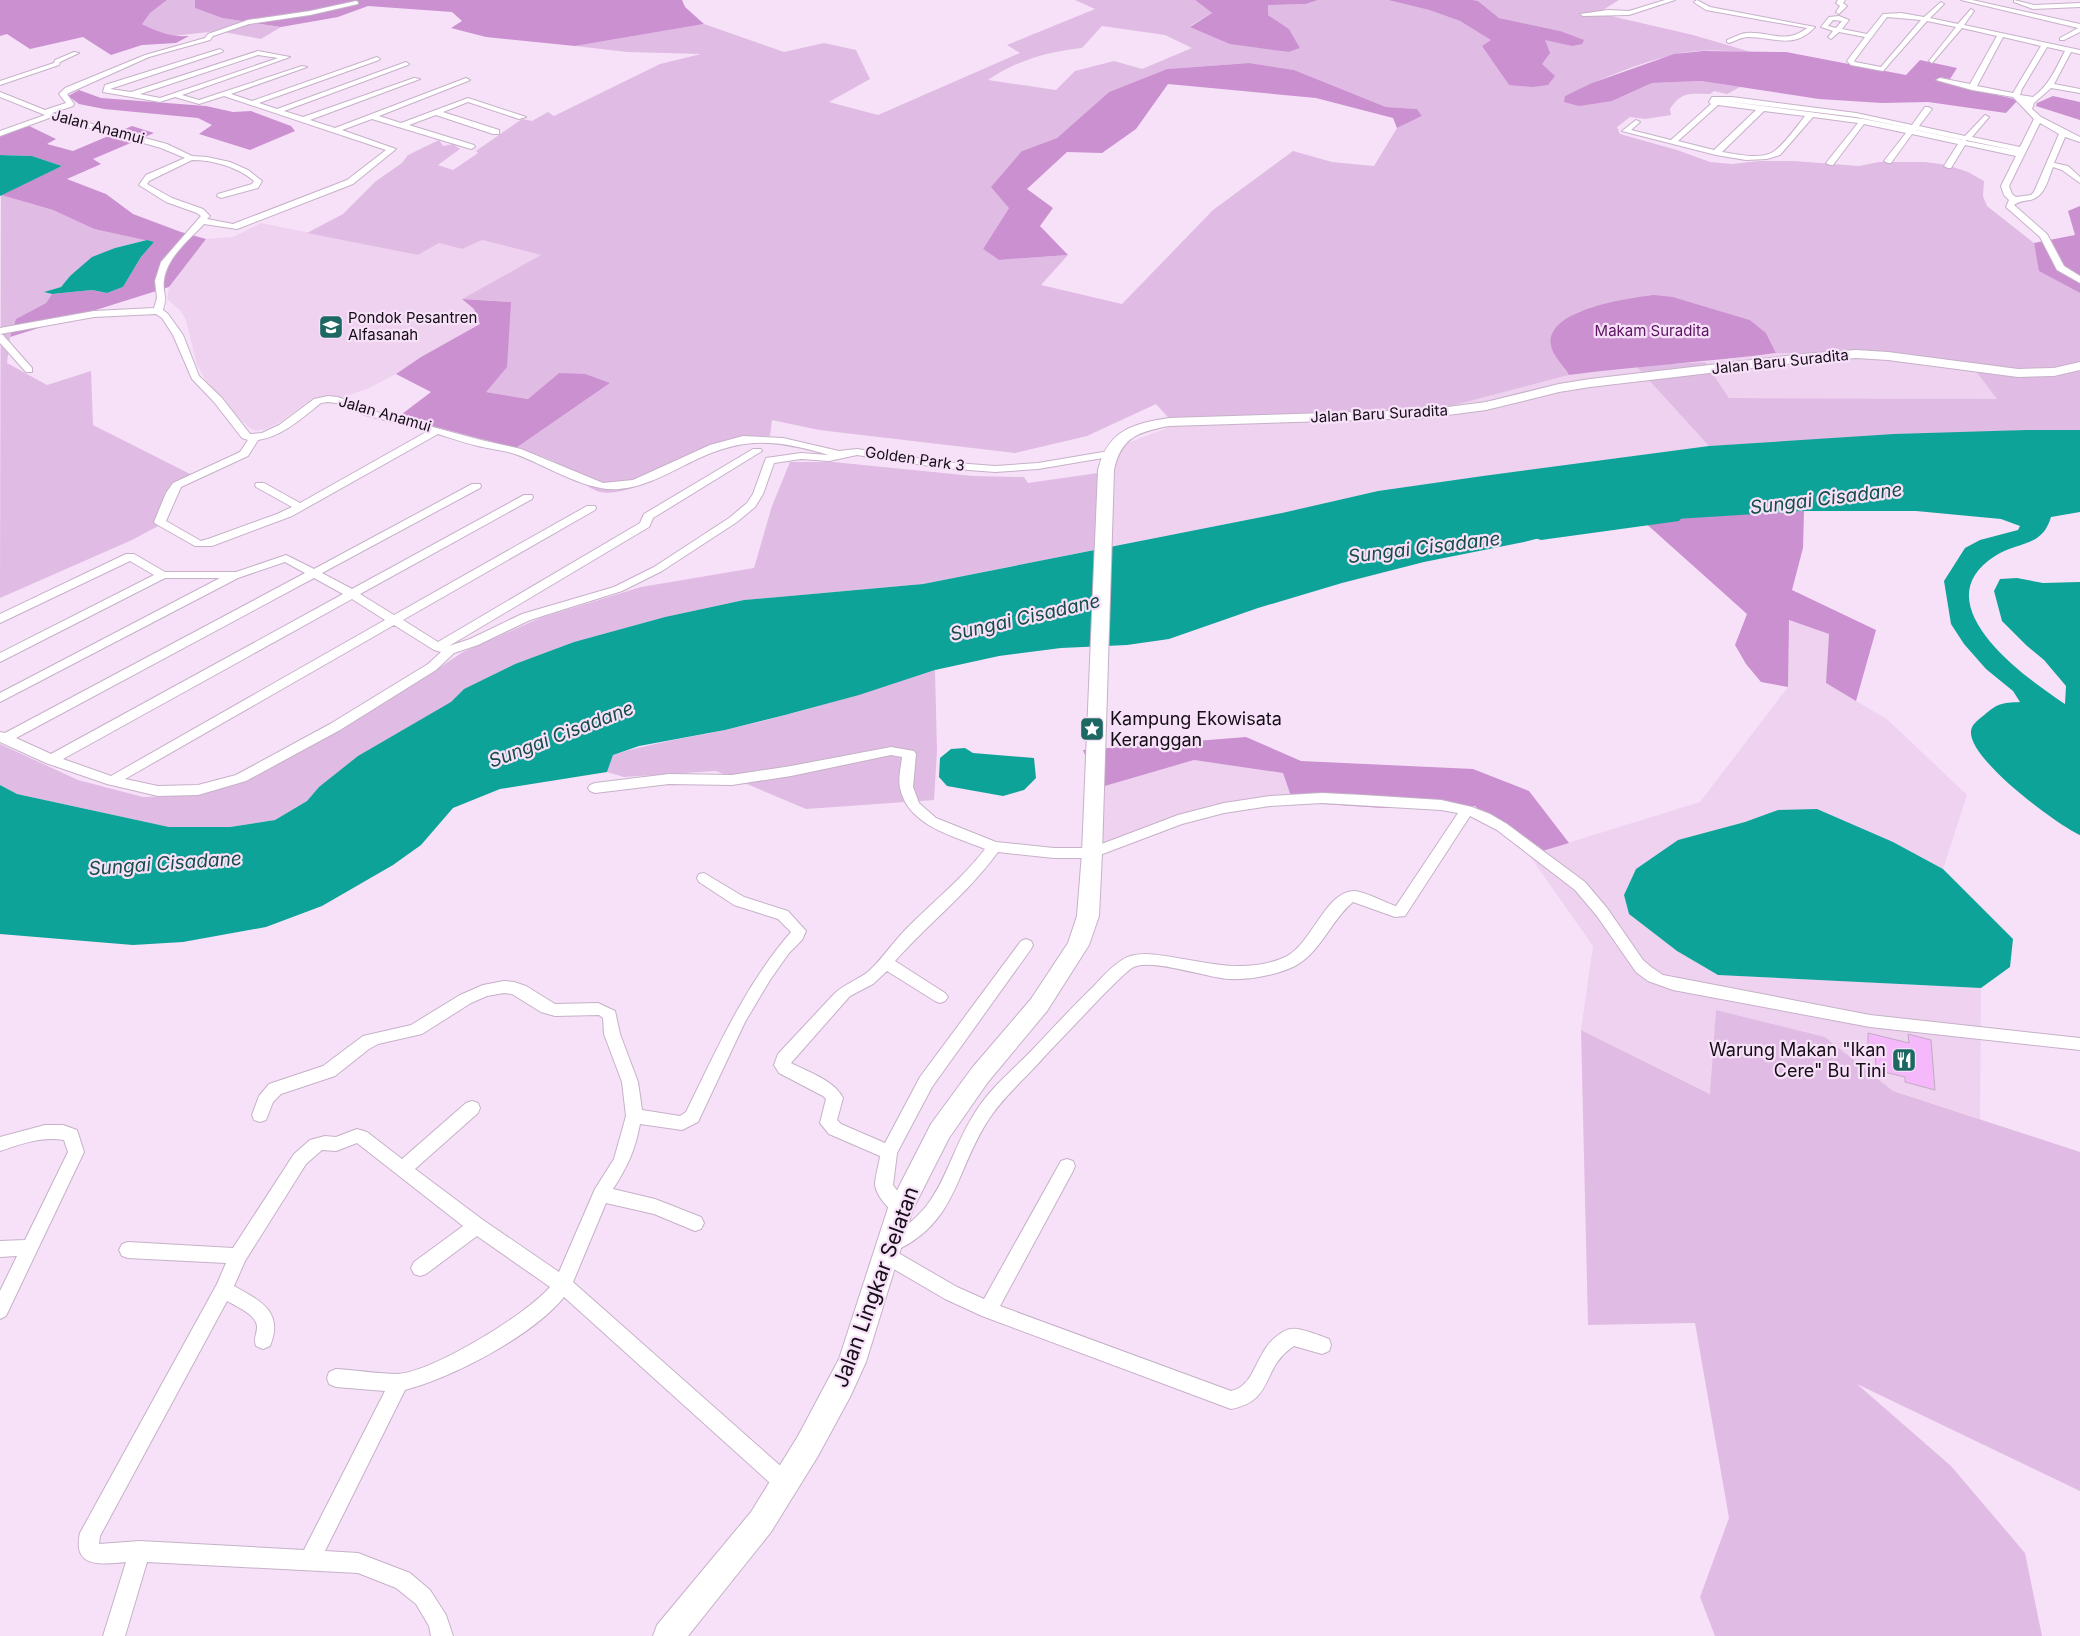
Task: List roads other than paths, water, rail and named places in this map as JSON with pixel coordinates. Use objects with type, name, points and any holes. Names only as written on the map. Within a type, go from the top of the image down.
[{"type":"main road","name":"Jalan Baru Suradita","points":[[1108,462],[1116,442],[1130,432],[1158,424],[1425,414],[1492,404],[1559,388],[1590,383],[1826,356],[1872,355],[2018,372],[2054,372],[2080,366]]},
{"type":"main road","name":"Jalan Lingkar Selatan","points":[[668,1636],[761,1522],[786,1484],[831,1405],[852,1362],[901,1208],[940,1132],[980,1075],[1039,1005],[1078,945],[1088,916],[1092,853],[1108,462]]},
{"type":"street","points":[[1583,14],[1629,13],[1672,0]]},
{"type":"street","points":[[1839,12],[1844,6],[1839,3],[1842,0]]},
{"type":"street","points":[[1964,0],[2080,28]]},
{"type":"street","points":[[2047,0],[2072,14]]},
{"type":"street","points":[[1695,1],[1708,9],[1812,27],[1800,37],[1778,39],[1746,35],[1729,41]]},
{"type":"street","points":[[2016,1],[2033,8],[2080,5]]},
{"type":"street","points":[[0,134],[70,104],[63,94],[68,90],[147,56],[208,39],[210,35],[248,22],[310,14],[356,3]]},
{"type":"street","points":[[1942,4],[1924,20],[1883,70],[1853,64],[1850,61],[1887,14],[1924,20],[1960,26],[2001,34],[2080,52]]},
{"type":"street","points":[[1591,12],[1604,5]]},
{"type":"street","points":[[1932,61],[1971,10]]},
{"type":"street","points":[[2062,39],[2080,28]]},
{"type":"street","points":[[1830,37],[1837,30],[1869,36]]},
{"type":"street","points":[[1972,88],[2001,34]]},
{"type":"street","points":[[2016,96],[2018,89],[2045,44]]},
{"type":"street","points":[[2030,109],[2031,102],[2051,86],[2069,49]]},
{"type":"street","points":[[130,95],[258,52],[287,57],[160,100],[130,95],[106,90],[108,87],[220,50]]},
{"type":"street","points":[[0,83],[57,64],[57,62],[76,53]]},
{"type":"street","points":[[252,103],[376,59]]},
{"type":"street","points":[[277,111],[406,64]]},
{"type":"street","points":[[175,95],[199,102],[304,67]]},
{"type":"street","points":[[304,119],[416,79]]},
{"type":"street","points":[[336,130],[466,80]]},
{"type":"street","points":[[1940,80],[2035,100]]},
{"type":"street","points":[[2051,86],[2080,91]]},
{"type":"street","name":"Jalan Anamui","points":[[0,94],[48,114],[135,137],[164,146],[191,158]]},
{"type":"street","points":[[203,220],[234,227],[350,182],[392,149],[225,94]]},
{"type":"street","points":[[2016,96],[2038,119],[2080,140]]},
{"type":"street","points":[[1716,103],[1713,102],[1716,99],[1732,99],[1847,114],[2021,152]]},
{"type":"street","points":[[402,125],[468,100],[522,117]]},
{"type":"street","points":[[1672,143],[1716,103],[1811,114],[1912,129]]},
{"type":"street","points":[[1716,153],[1762,108]]},
{"type":"street","points":[[1888,161],[1928,109]]},
{"type":"street","points":[[436,112],[496,132]]},
{"type":"street","points":[[1636,122],[1626,131],[1716,153],[1746,158],[1772,156],[1777,153],[1811,114]]},
{"type":"street","points":[[372,116],[471,147]]},
{"type":"street","points":[[1948,166],[1965,140],[1984,117]]},
{"type":"street","points":[[2014,200],[2008,195],[2005,186],[2038,119]]},
{"type":"street","points":[[1830,163],[1863,122]]},
{"type":"street","points":[[2063,133],[2038,193],[2033,197],[2014,200],[2010,207],[2044,236],[2060,268],[2080,280]]},
{"type":"street","points":[[158,311],[162,298],[159,281],[165,262],[206,216],[200,211],[169,200],[143,185],[145,180],[149,176],[191,158],[200,157],[212,159],[242,171],[258,182],[255,186],[221,196]]},
{"type":"street","points":[[2050,164],[2066,168],[2080,181]]},
{"type":"street","points":[[0,331],[94,314],[158,311],[165,316],[178,335],[195,377],[218,400],[246,436],[254,438],[244,454],[177,485],[172,490],[167,510],[160,522],[200,544],[206,544],[230,534],[273,521],[437,430]]},
{"type":"street","points":[[0,337],[29,370]]},
{"type":"street","name":"Jalan Anamui","points":[[254,438],[265,436],[283,427],[311,404],[328,399],[350,403],[369,413],[437,430],[479,444],[517,451],[601,486],[610,487],[635,484],[729,442],[747,439],[784,441],[840,454]]},
{"type":"street","points":[[3,738],[51,760],[112,781],[158,791],[198,790],[241,778],[335,727],[432,667],[444,648],[645,525],[648,516],[757,451]]},
{"type":"street","points":[[0,698],[237,575],[286,558],[444,648],[474,642],[526,617],[618,589],[658,569],[733,520],[751,505],[758,494],[770,460],[801,456],[829,458],[840,454]]},
{"type":"street","name":"Golden Park 3","points":[[840,454],[852,460],[953,473],[996,476],[1018,476],[1108,462]]},
{"type":"street","points":[[260,485],[300,507]]},
{"type":"street","points":[[3,738],[476,486]]},
{"type":"street","points":[[51,760],[528,497]]},
{"type":"street","points":[[112,781],[591,508]]},
{"type":"street","points":[[0,619],[130,556],[163,575]]},
{"type":"street","points":[[0,658],[163,575],[237,575]]},
{"type":"street","points":[[595,788],[669,779],[732,780],[791,772],[891,751],[909,754],[906,787],[913,805],[931,821],[994,847],[1054,853],[1092,853],[1178,820],[1224,808],[1270,801],[1322,798],[1441,805],[1467,810],[1485,817],[1502,827],[1580,886],[1602,912],[1641,968],[1655,979],[1870,1021],[2080,1044]]},
{"type":"street","points":[[1322,1345],[1292,1337],[1280,1344],[1268,1358],[1256,1387],[1244,1398],[1231,1400],[988,1310],[951,1293],[888,1250],[904,1240],[926,1221],[937,1207],[978,1123],[995,1097],[1094,994],[1131,961],[1146,959],[1228,973],[1287,963],[1304,952],[1343,901],[1348,898],[1354,896],[1395,912],[1400,912],[1467,810]]},
{"type":"street","points":[[888,1152],[835,1129],[828,1123],[834,1098],[829,1092],[784,1068],[782,1065],[784,1059],[845,992],[868,980],[886,963],[914,930],[975,873],[994,847]]},
{"type":"street","points":[[634,1116],[682,1123],[692,1117],[739,1019],[764,976],[799,931],[782,915],[739,900],[704,878]]},
{"type":"street","points":[[901,1208],[887,1193],[884,1185],[888,1152],[926,1082],[1026,946]]},
{"type":"street","points":[[886,963],[940,997]]},
{"type":"street","points":[[260,1115],[265,1100],[276,1088],[318,1076],[330,1070],[367,1042],[407,1033],[423,1026],[472,995],[494,988],[514,987],[525,991],[553,1010],[564,1012],[602,1009],[610,1015],[612,1034],[630,1082],[634,1116],[626,1151],[621,1163],[601,1194],[563,1284],[552,1298],[530,1317],[474,1353],[425,1376],[399,1383],[336,1378]]},
{"type":"street","points":[[403,1170],[472,1108]]},
{"type":"street","points":[[0,1144],[22,1137],[61,1130],[71,1135],[76,1152],[28,1248],[0,1310]]},
{"type":"street","points":[[442,1636],[439,1622],[423,1597],[403,1580],[358,1563],[140,1550],[96,1554],[90,1551],[87,1545],[90,1533],[224,1289],[238,1256],[300,1159],[311,1148],[328,1141],[336,1144],[345,1142],[357,1136],[477,1226],[563,1284],[786,1484]]},
{"type":"street","points":[[988,1310],[1067,1166]]},
{"type":"street","points":[[601,1194],[655,1207],[695,1223]]},
{"type":"street","points":[[420,1268],[477,1226]]},
{"type":"street","points":[[0,1248],[28,1248]]},
{"type":"street","points":[[128,1250],[238,1256]]},
{"type":"street","points":[[224,1289],[257,1310],[265,1319],[267,1326],[263,1340]]},
{"type":"street","points":[[309,1561],[399,1383]]},
{"type":"street","points":[[114,1636],[140,1550]]},
{"type":"water","points":[[0,155],[32,156],[62,166],[0,196]]},
{"type":"water","points":[[147,240],[154,242],[141,257],[123,287],[107,293],[92,290],[52,294],[44,292],[61,287],[70,276],[92,257],[115,248]]},
{"type":"water","points":[[2080,430],[2080,512],[2051,517],[2042,534],[2035,539],[1995,556],[1975,575],[1969,595],[1974,616],[1987,638],[2005,658],[2026,676],[2065,704],[2066,686],[2044,660],[2002,621],[1994,591],[2000,579],[2017,578],[2043,583],[2080,582],[2080,835],[2068,829],[2034,805],[1998,773],[1983,758],[1974,743],[1971,731],[1975,722],[1996,706],[2004,703],[2020,702],[2013,691],[1986,669],[1964,644],[1951,624],[1944,581],[1965,548],[1980,540],[2018,530],[2020,526],[2001,519],[1916,511],[1804,511],[1595,524],[1524,542],[1424,562],[1342,583],[1258,608],[1169,639],[1127,645],[1061,648],[999,656],[935,670],[859,695],[725,730],[639,746],[613,755],[607,772],[500,789],[453,808],[421,845],[393,865],[322,906],[266,927],[183,942],[133,945],[0,934],[0,785],[17,794],[169,827],[230,827],[275,820],[307,801],[319,787],[358,756],[451,702],[464,689],[515,664],[574,642],[665,617],[744,600],[923,584],[1282,513],[1378,491],[1483,476],[1709,446],[1894,434]]},
{"type":"water","points":[[965,748],[973,753],[1034,758],[1036,778],[1024,790],[1003,796],[947,786],[939,777],[940,758],[951,749]]},
{"type":"water","points":[[1817,809],[1893,842],[1943,869],[2013,939],[2010,967],[1981,988],[1718,975],[1677,951],[1629,914],[1624,895],[1636,869],[1678,840],[1745,822],[1778,810]]},
{"type":"waterway","name":"Sungai Cisadane","points":[[1541,532],[1670,516]]},
{"type":"place","name":"Pondok Pesantren Alfasanah","points":[[331,327]]},
{"type":"place","name":"Kampung Ekowisata Keranggan","points":[[1092,729]]},
{"type":"place","name":"Warung Makan \"Ikan Cere\" Bu Tini","points":[[1904,1060]]},
{"type":"park label","name":"Makam Suradita","points":[[1652,331]]}]
